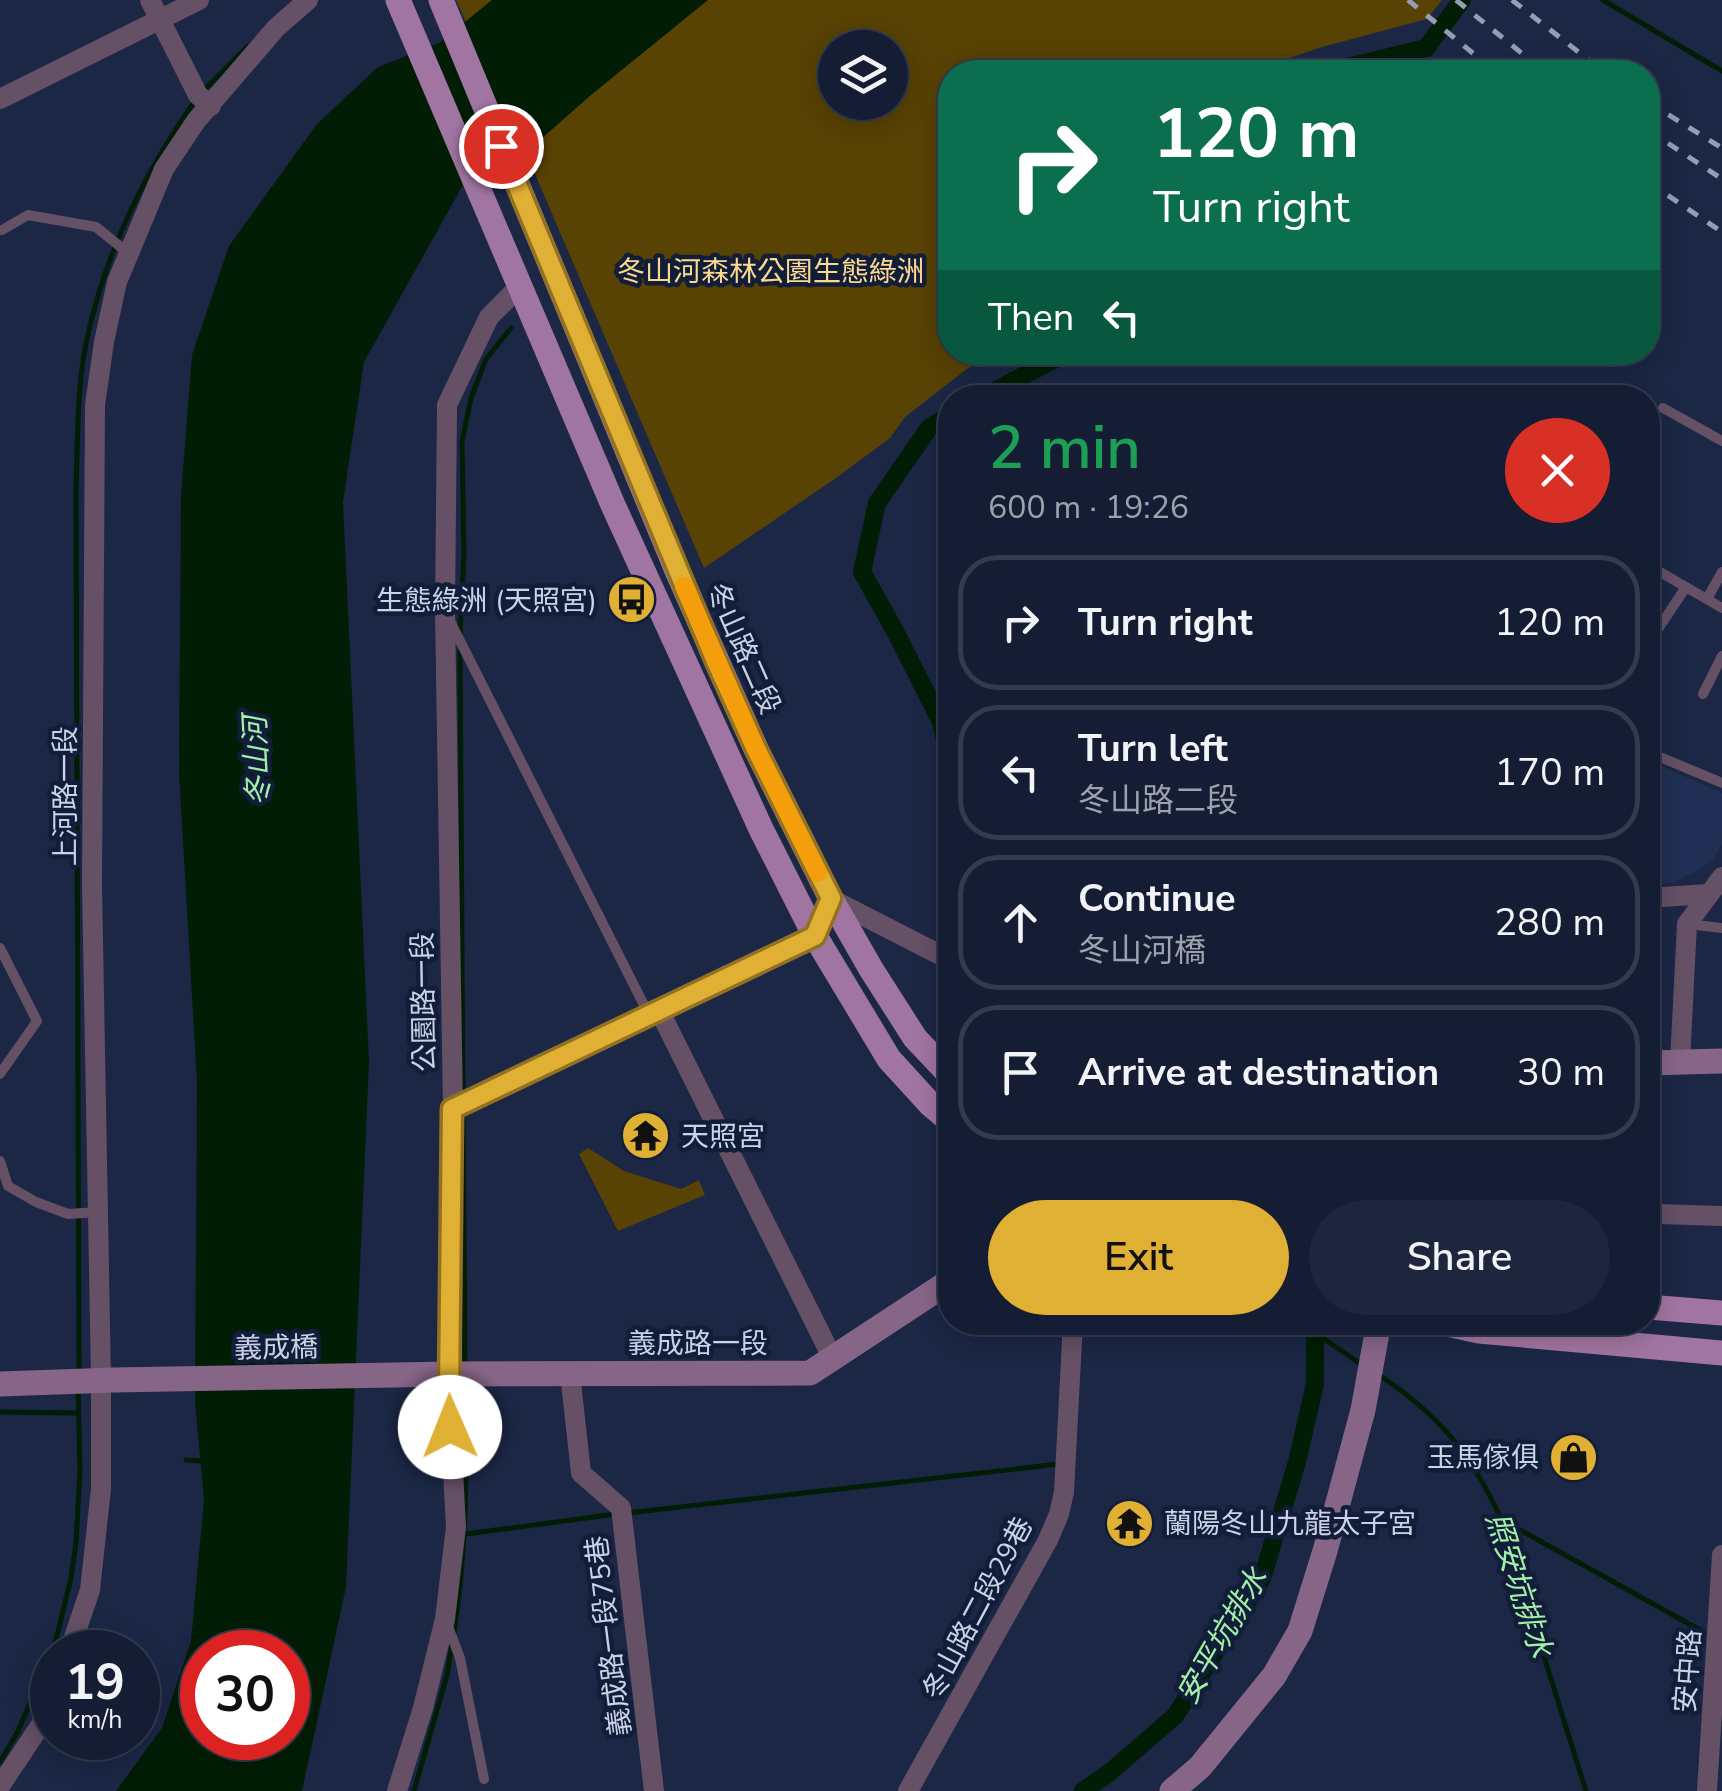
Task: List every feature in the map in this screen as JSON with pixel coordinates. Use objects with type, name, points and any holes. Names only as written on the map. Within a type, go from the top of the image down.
[{"type":"main road","points":[[398,0],[519,288],[760,829],[815,936],[888,1059],[938,1110]]},
{"type":"main road","name":"冬山路二段","points":[[441,0],[530,220],[756,749],[871,969],[914,1038],[938,1063]]},
{"type":"main road","points":[[1660,1308],[1722,1313]]},
{"type":"main road","points":[[1534,1335],[1722,1352]]},
{"type":"street","points":[[150,0],[198,95],[210,106]]},
{"type":"street","points":[[0,98],[199,0]]},
{"type":"street","name":"上河路一段","points":[[76,1630],[90,1590],[101,1490],[92,884],[94,405],[118,282],[164,169],[196,122],[276,28],[308,0]]},
{"type":"street","name":"公園路一段","points":[[398,1791],[445,1619],[456,1527],[449,1394],[452,1109],[446,405],[489,316],[519,288]]},
{"type":"street","points":[[1680,1062],[1686,924],[1722,877]]},
{"type":"street","points":[[1660,897],[1708,894]]},
{"type":"street","points":[[452,1109],[815,936],[831,898],[938,954]]},
{"type":"street","points":[[654,1013],[832,1357]]},
{"type":"street","points":[[1660,1063],[1722,1061]]},
{"type":"street","points":[[1660,1214],[1722,1216]]},
{"type":"street","name":"義成路一段","points":[[418,1374],[810,1373],[938,1290]]},
{"type":"street","name":"冬山路二段29巷","points":[[908,1791],[1048,1540],[1058,1514],[1064,1492],[1073,1335]]},
{"type":"street","points":[[1172,1791],[1200,1768],[1274,1676],[1300,1631],[1363,1410],[1377,1335]]},
{"type":"street","name":"義成路一段75巷","points":[[570,1373],[581,1474],[621,1508],[654,1791]]},
{"type":"street","name":"義成橋","points":[[102,1380],[418,1374]]},
{"type":"street","points":[[0,1384],[102,1380]]},
{"type":"street","name":"安中路","points":[[1707,1791],[1722,1555]]},
{"type":"street","points":[[0,1786],[30,1741]]},
{"type":"lane","points":[[2,230],[28,215],[96,227],[129,254]]},
{"type":"lane","points":[[1663,408],[1722,441]]},
{"type":"lane","points":[[1707,599],[1722,572]]},
{"type":"lane","points":[[1660,573],[1722,608]]},
{"type":"lane","points":[[1660,626],[1686,588]]},
{"type":"lane","points":[[445,610],[654,1013]]},
{"type":"lane","points":[[1704,694],[1722,656]]},
{"type":"lane","points":[[1660,757],[1722,783]]},
{"type":"lane","points":[[1686,924],[1722,928]]},
{"type":"lane","points":[[0,948],[37,1021],[0,1074]]},
{"type":"lane","points":[[0,1161],[8,1186],[36,1202],[68,1214],[98,1212]]},
{"type":"lane","points":[[445,1619],[460,1658],[484,1779]]},
{"type":"shaded area","points":[[1660,765],[1722,793],[1722,844],[1711,862],[1676,882],[1660,884]]},
{"type":"green space","name":"冬山河森林公園生態綠洲","points":[[456,0],[1442,0],[1427,19],[1284,60],[938,60],[938,365],[972,365],[946,385],[938,385],[938,391],[905,417],[890,438],[704,568]]},
{"type":"green space","points":[[588,1148],[624,1171],[681,1189],[699,1180],[705,1195],[618,1231],[579,1154]]},
{"type":"water","name":"冬山河","points":[[492,0],[708,0],[532,147],[468,176],[364,362],[343,502],[369,1062],[346,1587],[310,1754],[310,1630],[192,1630],[204,1499],[195,1403],[197,1082],[179,772],[181,495],[192,355],[229,246],[317,124],[378,67],[439,43]]},
{"type":"water","points":[[180,1674],[180,1760],[309,1760],[302,1791],[116,1791],[139,1760],[160,1760],[162,1728]]},
{"type":"waterway","name":"安平坑排水","points":[[1376,60],[1426,48],[1462,0]]},
{"type":"waterway","points":[[1603,0],[1722,71]]},
{"type":"waterway","points":[[203,91],[248,46]]},
{"type":"waterway","points":[[79,1372],[76,493],[80,391],[89,330],[118,238],[145,181],[196,99]]},
{"type":"waterway","points":[[460,634],[464,554],[462,442],[471,398],[486,359],[511,328]]},
{"type":"waterway","name":"安平坑排水","points":[[1006,385],[1044,365]]},
{"type":"waterway","name":"安平坑排水","points":[[938,422],[929,428],[877,503],[862,572],[938,716]]},
{"type":"waterway","points":[[460,650],[463,1099]]},
{"type":"waterway","points":[[463,1110],[465,1364]]},
{"type":"waterway","name":"安平坑排水","points":[[1083,1791],[1175,1716],[1262,1579],[1297,1462],[1315,1384],[1315,1335]]},
{"type":"waterway","name":"照安坑排水","points":[[1318,1335],[1361,1364]]},
{"type":"waterway","name":"照安坑排水","points":[[1379,1375],[1419,1405],[1451,1437],[1490,1496],[1501,1519],[1586,1791]]},
{"type":"waterway","points":[[454,1633],[465,1507],[465,1380]]},
{"type":"waterway","points":[[58,1630],[76,1543],[80,1470],[78,1388]]},
{"type":"waterway","points":[[0,1412],[77,1413]]},
{"type":"waterway","points":[[186,1460],[203,1461]]},
{"type":"waterway","points":[[627,1513],[1059,1464]]},
{"type":"waterway","points":[[466,1534],[616,1514]]},
{"type":"waterway","points":[[1502,1520],[1700,1630]]},
{"type":"waterway","points":[[414,1791],[452,1644]]},
{"type":"waterway","points":[[0,1762],[30,1703]]},
{"type":"railway","points":[[1408,0],[1481,60]]},
{"type":"railway","points":[[1456,0],[1530,60]]},
{"type":"railway","points":[[1512,0],[1589,60]]},
{"type":"railway","points":[[1660,109],[1722,148]]},
{"type":"railway","points":[[1660,138],[1722,179]]},
{"type":"railway","points":[[1660,190],[1722,232]]},
{"type":"slow traffic","points":[[684,586],[756,749],[818,873]]},
{"type":"place","name":"生態綠洲 (天照宮)","points":[[632,600]]},
{"type":"place","name":"天照宮","points":[[646,1136]]},
{"type":"place","name":"玉馬傢俱","points":[[1574,1457]]},
{"type":"place","name":"蘭陽冬山九龍太子宮","points":[[1129,1523]]},
{"type":"route","points":[[450,1427],[452,1109],[815,936],[831,898],[716,661],[501,146]]}]
